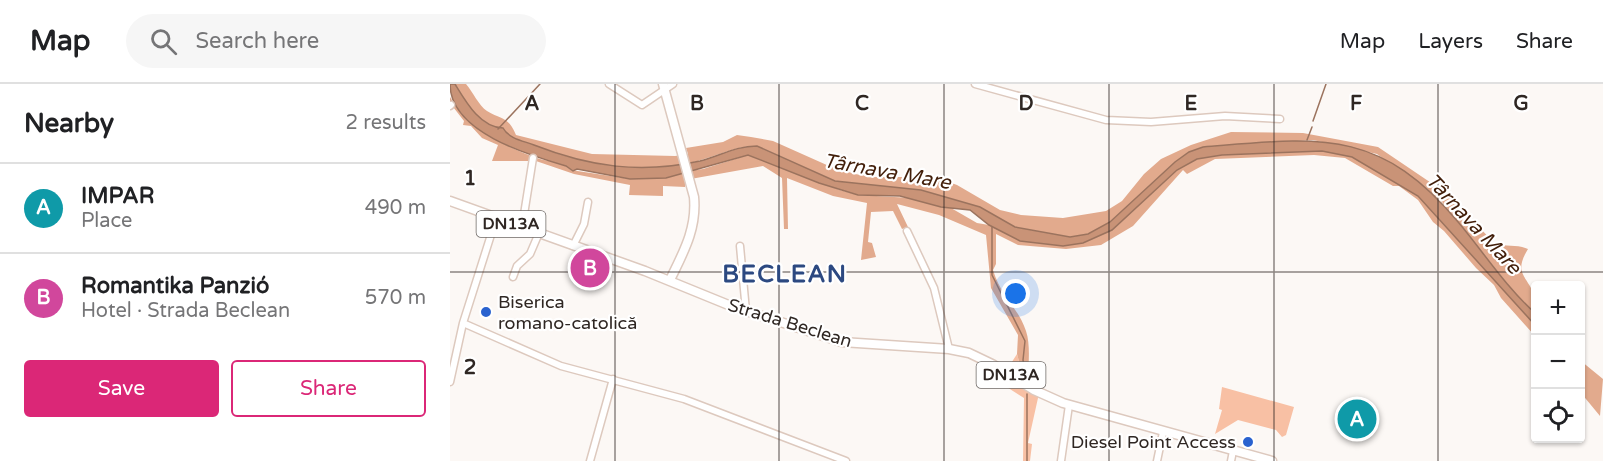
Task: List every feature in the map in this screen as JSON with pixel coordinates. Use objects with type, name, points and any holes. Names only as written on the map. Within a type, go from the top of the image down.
[{"type":"main road","points":[[664,87],[694,197],[693,223],[682,257],[670,280]]},
{"type":"main road","name":"Strada Beclean","points":[[450,201],[670,280],[746,311],[849,344],[949,349],[982,358],[1034,390],[1069,405],[1271,461]]},
{"type":"street","points":[[609,84],[642,105],[664,87],[673,84]]},
{"type":"street","points":[[975,84],[1106,120],[1160,120],[1225,116],[1280,119]]},
{"type":"street","points":[[522,227],[533,158]]},
{"type":"street","points":[[573,246],[584,224],[588,202]]},
{"type":"street","points":[[450,381],[463,323],[496,219]]},
{"type":"street","points":[[907,231],[934,288],[949,349]]},
{"type":"street","points":[[513,277],[517,266],[530,254],[539,233]]},
{"type":"street","points":[[740,246],[746,311]]},
{"type":"street","points":[[463,323],[561,366],[684,399],[846,461]]},
{"type":"street","points":[[590,461],[613,379]]},
{"type":"street","points":[[1061,461],[1069,405]]},
{"type":"street","points":[[1157,461],[1163,432]]},
{"type":"street","points":[[1231,461],[1233,451]]},
{"type":"shaded area","points":[[450,84],[455,84],[475,112],[487,123],[503,128],[517,139],[575,159],[616,166],[657,167],[700,161],[735,149],[757,146],[835,181],[921,190],[980,207],[1015,227],[1070,237],[1088,234],[1110,222],[1175,162],[1189,152],[1203,147],[1280,141],[1344,145],[1373,154],[1401,169],[1430,192],[1531,309],[1531,321],[1418,196],[1352,157],[1322,151],[1222,155],[1197,159],[1177,170],[1112,230],[1083,243],[1063,246],[1020,241],[989,225],[970,210],[941,207],[900,196],[858,195],[819,183],[748,155],[666,178],[630,179],[577,169],[573,171],[566,166],[494,139],[463,116],[453,101]]},
{"type":"shaded area","points":[[455,84],[466,84],[484,109],[507,121],[516,135],[592,154],[675,156],[688,154],[686,148],[723,142],[737,135],[773,141],[829,166],[855,174],[873,177],[935,177],[957,185],[1000,210],[1021,215],[1063,218],[1106,211],[1122,201],[1144,174],[1161,159],[1191,145],[1231,132],[1303,133],[1378,147],[1449,195],[1495,244],[1528,249],[1523,258],[1522,270],[1531,289],[1531,309],[1517,296],[1442,202],[1377,154],[1313,140],[1203,147],[1189,152],[1175,162],[1110,222],[1088,234],[1070,237],[1015,227],[980,207],[921,190],[835,181],[757,146],[736,149],[681,165],[658,168],[614,167],[588,162],[560,155],[509,135],[472,111]]},
{"type":"shaded area","points":[[450,97],[467,118],[489,136],[514,149],[560,164],[571,170],[630,179],[703,169],[748,155],[840,190],[858,195],[912,198],[951,208],[977,223],[989,225],[1020,241],[1063,246],[1083,243],[1112,230],[1177,170],[1197,159],[1222,155],[1322,151],[1352,157],[1418,196],[1531,321],[1531,332],[1501,298],[1494,285],[1433,222],[1418,200],[1399,186],[1393,186],[1345,158],[1314,155],[1215,159],[1187,174],[1183,170],[1133,226],[1101,245],[1066,249],[1018,245],[996,234],[996,264],[993,270],[1000,288],[1019,315],[1028,337],[1028,383],[1024,380],[1017,354],[1018,335],[991,288],[986,235],[939,215],[897,204],[908,227],[902,229],[893,211],[871,212],[868,242],[872,243],[876,257],[861,260],[867,203],[833,196],[787,178],[788,229],[784,229],[782,178],[763,166],[685,180],[685,187],[663,186],[663,196],[629,195],[630,185],[574,174],[536,161],[492,161],[498,145],[482,138],[471,126],[463,125],[464,121],[450,103]]},
{"type":"shaded area","points":[[1017,354],[1024,380],[1040,389],[1028,443],[1032,444],[1030,461],[1023,461],[1024,398],[999,382]]},
{"type":"shaded area","points":[[1585,364],[1603,379],[1600,416],[1585,398]]},
{"type":"shaded area","points":[[1222,387],[1294,407],[1286,435],[1282,437],[1276,430],[1238,420],[1215,434],[1222,410],[1219,409]]},
{"type":"waterway","points":[[498,129],[540,84]]},
{"type":"waterway","points":[[1313,121],[1326,84]]},
{"type":"waterway","points":[[1307,140],[1312,127]]},
{"type":"waterway","points":[[992,227],[992,275],[1025,341],[1023,360],[1027,381]]},
{"type":"waterway","points":[[1027,394],[1027,461]]},
{"type":"place","name":"Romantika Panzió","points":[[590,268]]},
{"type":"place","name":"Biserica romano-catolică","points":[[486,312]]},
{"type":"place","name":"IMPAR","points":[[1357,419]]},
{"type":"place","name":"Diesel Point Access","points":[[1248,442]]},
{"type":"district","name":"BECLEAN","points":[[785,274]]},
{"type":"water label","name":"Târnava Mare","points":[[887,172]]},
{"type":"water label","name":"Târnava Mare","points":[[1473,224]]}]
